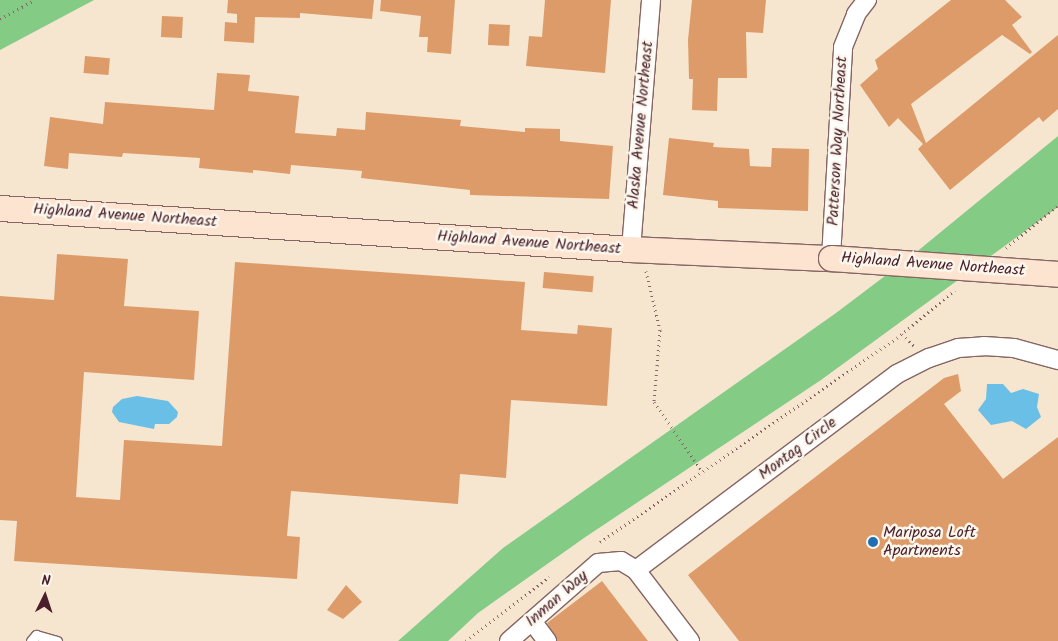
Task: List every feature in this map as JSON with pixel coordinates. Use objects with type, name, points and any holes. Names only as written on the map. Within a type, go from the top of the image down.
[{"type":"main road","name":"Highland Avenue Northeast","points":[[0,208],[639,258],[830,258],[1058,274]]},
{"type":"street","name":"Alaska Avenue Northeast","points":[[639,258],[652,0]]},
{"type":"street","name":"Patterson Way Northeast","points":[[830,258],[844,47],[856,14],[867,0]]},
{"type":"street","name":"Montag Circle","points":[[636,570],[897,374],[929,358],[958,348],[984,346],[1014,348],[1058,360]]},
{"type":"street","name":"Inman Way","points":[[509,641],[598,563],[621,561],[636,570]]},
{"type":"street","points":[[636,570],[690,641]]},
{"type":"street","points":[[532,621],[547,641]]},
{"type":"lane","points":[[31,641],[36,635],[57,641]]},
{"type":"path","points":[[0,19],[34,0]]},
{"type":"path","points":[[999,254],[1058,205]]},
{"type":"path","points":[[639,258],[660,330],[654,402],[702,471]]},
{"type":"path","points":[[598,544],[897,338],[962,285]]},
{"type":"path","points":[[466,641],[558,571]]},
{"type":"green space","points":[[0,0],[94,0],[0,50]]},
{"type":"green space","points":[[1058,136],[1058,207],[821,380],[584,538],[478,613],[448,641],[398,641],[503,548],[836,313],[914,254]]},
{"type":"water","points":[[987,384],[1003,384],[1011,393],[1023,389],[1039,394],[1037,407],[1041,417],[1026,429],[1012,421],[991,425],[978,410],[986,399]]},
{"type":"water","points":[[137,396],[168,401],[178,412],[177,417],[169,424],[155,424],[154,429],[119,422],[112,412],[113,407],[122,399]]},
{"type":"building","points":[[228,0],[374,0],[372,19],[300,13],[300,18],[255,17],[254,43],[224,41],[225,22],[237,23],[237,14],[227,13]]},
{"type":"building","points":[[381,0],[455,0],[451,54],[427,52],[428,37],[419,37],[421,16],[380,11]]},
{"type":"building","points":[[545,0],[611,0],[605,73],[526,66],[529,36],[542,37]]},
{"type":"building","points":[[692,0],[766,0],[763,33],[746,32],[747,78],[718,78],[717,111],[692,110],[693,79],[689,79],[688,40]]},
{"type":"building","points":[[951,0],[1005,0],[1022,17],[1012,25],[1032,52],[1030,54],[1002,35],[911,104],[926,143],[1058,35],[1058,109],[1043,122],[1039,117],[950,190],[918,149],[923,144],[898,118],[889,127],[860,85],[878,69],[875,60]]},
{"type":"building","points":[[162,16],[183,17],[182,38],[161,37]]},
{"type":"building","points":[[489,24],[510,25],[509,46],[488,45]]},
{"type":"building","points":[[85,56],[110,58],[108,75],[84,73]]},
{"type":"building","points":[[217,73],[250,75],[248,91],[299,96],[295,133],[336,136],[337,128],[365,130],[366,112],[461,120],[460,126],[525,132],[525,128],[560,129],[560,141],[613,146],[609,199],[470,195],[470,190],[361,178],[362,171],[291,165],[290,174],[253,170],[253,173],[199,168],[200,158],[123,153],[122,157],[69,153],[68,169],[44,166],[50,117],[103,124],[105,102],[214,110]]},
{"type":"building","points":[[669,138],[714,143],[713,147],[749,149],[750,166],[771,167],[772,148],[809,149],[808,211],[718,208],[718,201],[663,195]]},
{"type":"building","points":[[57,254],[128,259],[124,306],[199,311],[194,380],[84,372],[76,497],[120,500],[124,440],[222,446],[235,262],[525,282],[521,330],[577,334],[578,325],[612,328],[607,406],[511,400],[506,478],[460,474],[458,504],[291,491],[287,536],[300,537],[297,579],[14,561],[17,521],[0,520],[0,296],[54,300]]},
{"type":"building","points":[[544,272],[594,276],[592,292],[543,288]]},
{"type":"building","name":"Mariposa Loft Apartments","points":[[958,374],[961,391],[944,404],[1003,479],[1058,437],[1058,641],[739,641],[688,575],[944,378]]},
{"type":"building","points":[[602,581],[648,641],[557,641],[547,623]]},
{"type":"building","points":[[346,585],[362,602],[343,619],[327,610]]},
{"type":"place","name":"Mariposa Loft Apartments","points":[[873,542]]}]
